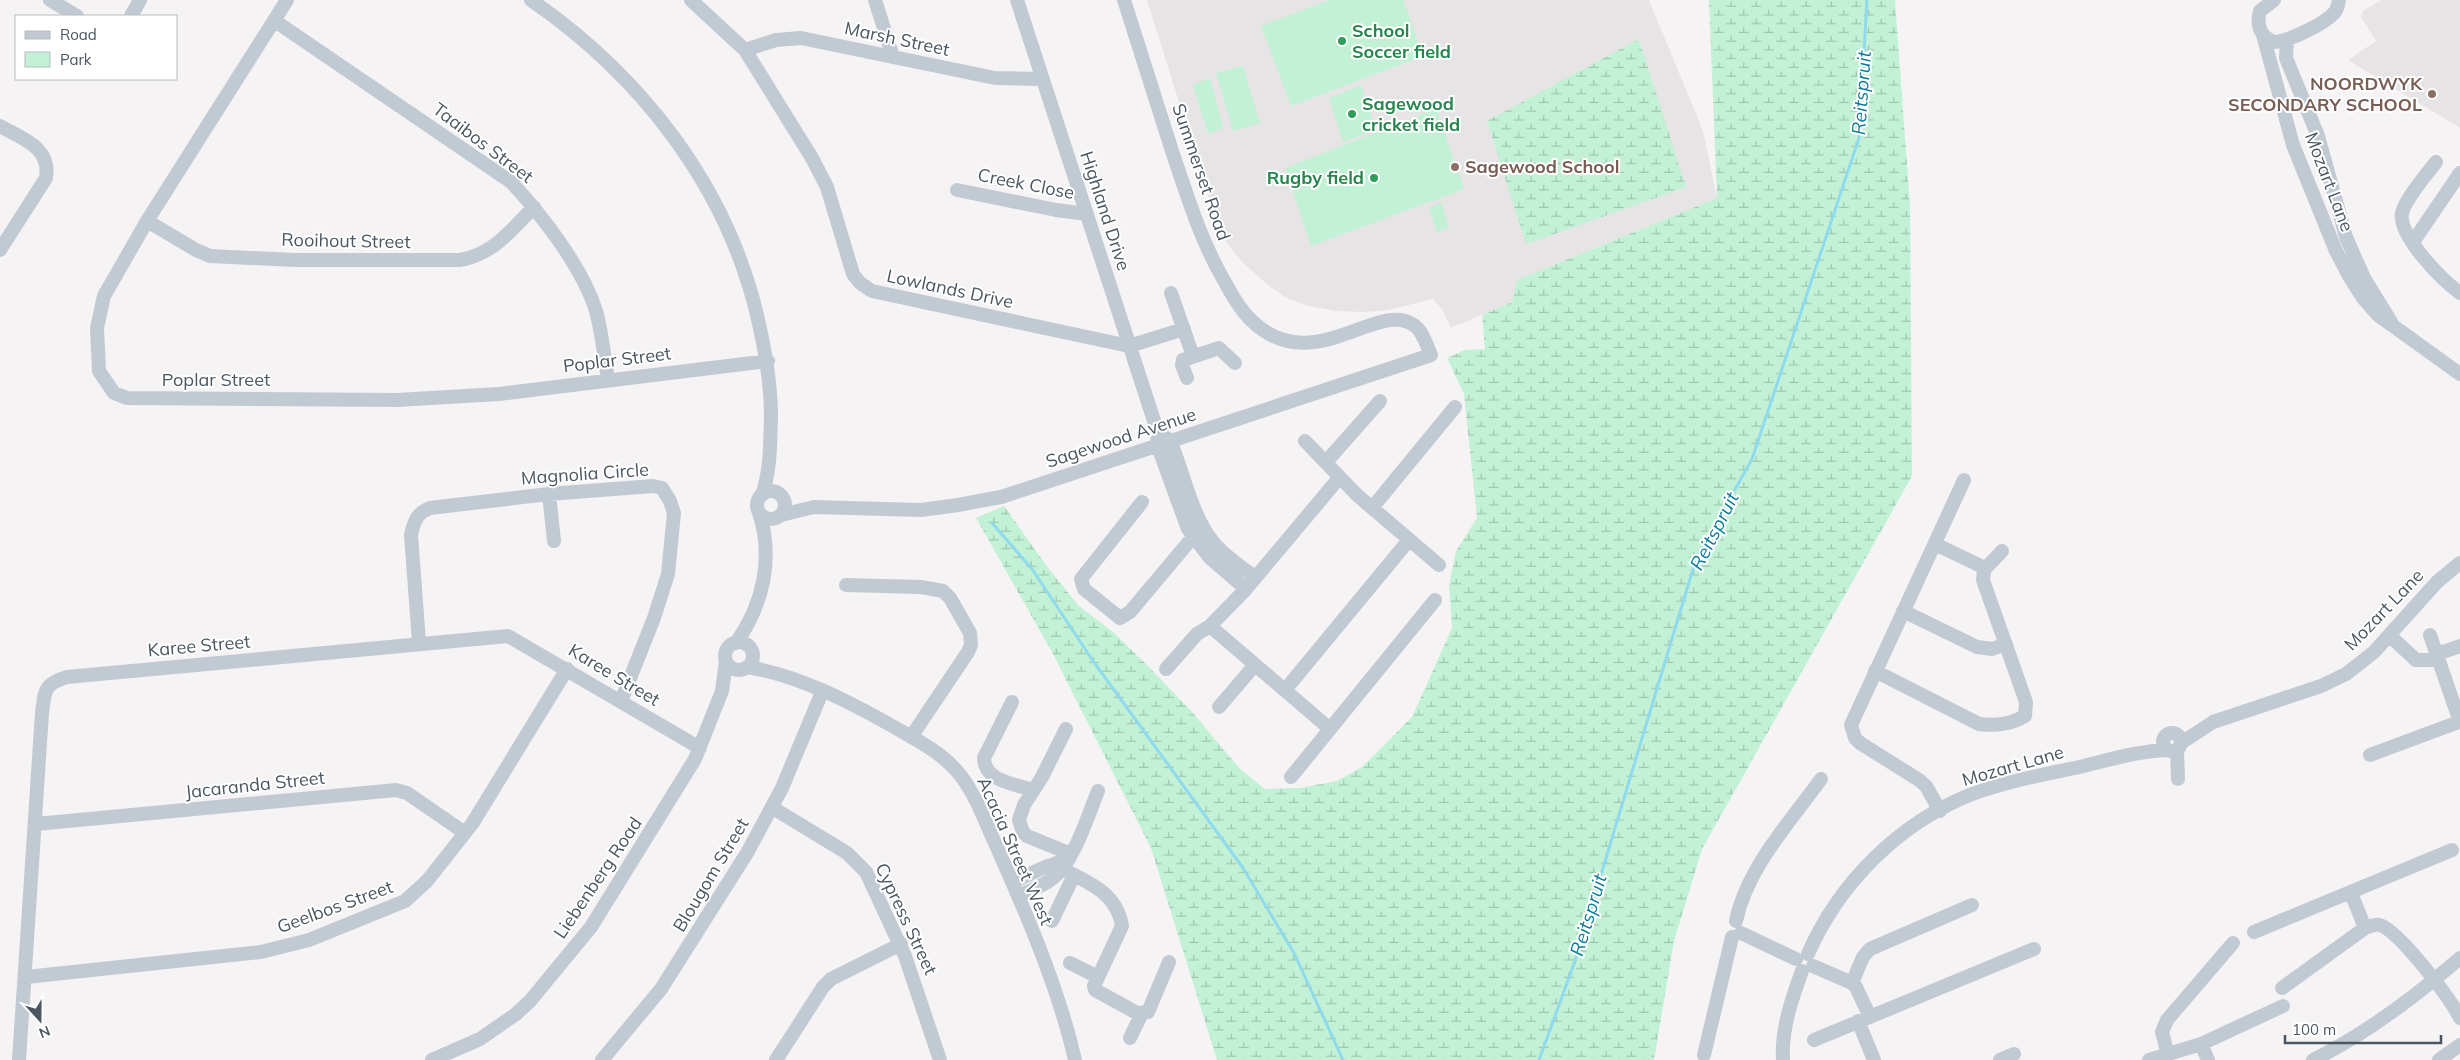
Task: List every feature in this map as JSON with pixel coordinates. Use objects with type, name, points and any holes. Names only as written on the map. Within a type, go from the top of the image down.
[{"type":"street","points":[[50,0],[75,15]]},
{"type":"street","points":[[132,15],[140,0]]},
{"type":"street","name":"Poplar Street","points":[[287,0],[147,221],[104,296],[97,328],[97,356],[99,371],[114,393],[127,398],[397,400],[500,394],[608,379],[768,361]]},
{"type":"street","points":[[531,0],[582,41],[628,83],[668,126],[714,199],[738,250],[752,295],[768,361],[771,396],[770,465],[762,495]]},
{"type":"street","name":"Lowlands Drive","points":[[691,0],[745,50],[827,187],[846,257],[853,274],[860,283],[872,292],[1129,346]]},
{"type":"street","points":[[875,0],[893,57]]},
{"type":"street","name":"Highland Drive","points":[[1017,0],[1129,346],[1162,439]]},
{"type":"street","name":"Summerset Road","points":[[1124,0],[1198,230],[1228,288],[1252,322],[1287,342],[1305,344],[1320,342],[1384,321],[1399,319],[1415,326],[1432,355]]},
{"type":"street","name":"Mozart Lane","points":[[2274,0],[2264,7],[2258,17],[2258,23],[2293,145],[2336,252],[2363,298],[2378,315],[2424,350],[2460,374]]},
{"type":"street","points":[[2263,35],[2274,42],[2287,40],[2337,6],[2352,0]]},
{"type":"street","name":"Taaibos Street","points":[[275,20],[510,182],[534,207],[575,268],[596,310],[608,379]]},
{"type":"street","name":"Marsh Street","points":[[745,50],[790,38],[995,78],[1043,79]]},
{"type":"street","name":"Mozart Lane","points":[[2287,40],[2286,58],[2318,136],[2346,237],[2364,278],[2393,325]]},
{"type":"street","points":[[0,126],[31,144],[44,155],[48,166],[46,178],[0,250]]},
{"type":"street","points":[[2436,162],[2402,212],[2404,225],[2432,269],[2460,293]]},
{"type":"street","points":[[2414,242],[2460,173]]},
{"type":"street","name":"Creek Close","points":[[957,190],[1056,210],[1087,214]]},
{"type":"street","name":"Rooihout Street","points":[[147,221],[182,243],[210,256],[294,260],[460,260],[484,254],[504,238],[534,207]]},
{"type":"street","points":[[1170,293],[1193,356]]},
{"type":"street","points":[[1129,346],[1184,329]]},
{"type":"street","points":[[1188,378],[1182,362],[1193,356],[1219,348],[1235,363]]},
{"type":"street","name":"Sagewood Avenue","points":[[779,516],[814,507],[921,510],[974,503],[1019,492],[1162,439],[1432,355]]},
{"type":"street","points":[[1326,462],[1380,401]]},
{"type":"street","points":[[1372,508],[1455,407]]},
{"type":"street","points":[[1162,439],[1204,529],[1220,549],[1255,577]]},
{"type":"street","points":[[1162,439],[1180,513],[1193,537],[1210,558],[1246,588]]},
{"type":"street","points":[[1304,441],[1326,462],[1339,478],[1439,565]]},
{"type":"street","points":[[766,545],[784,502],[779,494],[770,465]]},
{"type":"street","points":[[1166,669],[1197,634],[1210,626],[1246,588],[1339,478]]},
{"type":"street","points":[[1940,811],[1926,786],[1860,742],[1852,732],[1852,719],[1964,480]]},
{"type":"street","name":"Magnolia Circle","points":[[419,642],[411,535],[417,516],[430,508],[549,494],[653,486],[662,488],[670,501],[674,513],[668,574],[654,618],[621,700]]},
{"type":"street","points":[[749,660],[750,623],[764,580],[766,545],[757,501],[768,492],[779,494]]},
{"type":"street","points":[[549,494],[554,541]]},
{"type":"street","name":"Sagewood Avenue","points":[[779,494],[814,507]]},
{"type":"street","points":[[1142,502],[1081,579],[1084,589],[1118,617],[1125,617],[1130,612],[1193,537],[1204,529]]},
{"type":"street","points":[[759,513],[770,519],[779,516]]},
{"type":"street","points":[[1285,690],[1408,540]]},
{"type":"street","points":[[1934,544],[1985,568]]},
{"type":"street","points":[[1875,671],[1979,724],[1990,726],[2017,721],[2025,716],[2026,702],[1983,580],[1985,568],[2002,551]]},
{"type":"street","name":"Mozart Lane","points":[[1783,1060],[1784,1035],[1794,992],[1805,963],[1843,892],[1857,876],[1899,837],[1963,798],[1995,787],[2145,751],[2172,738],[2194,735],[2214,722],[2340,677],[2368,657],[2437,582],[2460,563]]},
{"type":"street","points":[[846,585],[937,588],[950,598],[970,633],[971,645],[968,652],[911,737]]},
{"type":"street","points":[[1291,777],[1435,600]]},
{"type":"street","points":[[1903,611],[1977,648],[1984,650],[2006,644]]},
{"type":"street","points":[[749,660],[736,670],[726,661],[726,652],[736,643],[750,623]]},
{"type":"street","points":[[1210,626],[1254,666],[1330,728]]},
{"type":"street","points":[[2389,635],[2416,660],[2438,657],[2460,646]]},
{"type":"street","points":[[2370,755],[2456,723],[2459,720],[2458,706],[2430,635]]},
{"type":"street","name":"Karee Street","points":[[19,1060],[43,706],[45,691],[52,682],[67,677],[228,663],[419,642],[508,636],[621,700],[700,748]]},
{"type":"street","points":[[736,643],[744,644],[749,660]]},
{"type":"street","name":"Acacia Street West","points":[[749,660],[858,706],[942,757],[963,779],[1013,882],[1052,985],[1075,1060]]},
{"type":"street","name":"Liebenberg Road","points":[[722,692],[749,660]]},
{"type":"street","name":"Liebenberg Road","points":[[432,1060],[480,1039],[530,1001],[594,923],[662,814],[700,748],[722,692],[726,661]]},
{"type":"street","points":[[1219,707],[1254,666]]},
{"type":"street","name":"Geelbos Street","points":[[26,976],[244,955],[309,940],[405,902],[427,881],[465,834],[567,669]]},
{"type":"street","name":"Blougom Street","points":[[602,1060],[665,984],[720,897],[773,808],[822,692]]},
{"type":"street","points":[[1012,702],[984,758],[984,765],[993,777],[1033,790]]},
{"type":"street","points":[[1066,729],[1042,777],[1024,805],[1019,820],[1023,832],[1106,893],[1122,920],[1122,926],[1094,986],[1099,994],[1137,1013],[1148,1012],[1169,962]]},
{"type":"street","points":[[2172,738],[2177,774]]},
{"type":"street","points":[[1704,1055],[1736,930],[1740,903],[1757,868],[1821,779]]},
{"type":"street","name":"Jacaranda Street","points":[[36,824],[396,790],[407,793],[465,834]]},
{"type":"street","points":[[1052,921],[1066,864],[1098,791]]},
{"type":"street","name":"Cypress Street","points":[[773,808],[847,853],[861,865],[901,944],[940,1060]]},
{"type":"street","points":[[2254,932],[2452,850]]},
{"type":"street","points":[[1013,882],[1026,876],[1066,864]]},
{"type":"street","points":[[1018,896],[1054,877],[1066,864]]},
{"type":"street","points":[[1026,876],[1032,889]]},
{"type":"street","points":[[2351,893],[2365,928]]},
{"type":"street","points":[[1852,983],[1863,958],[1870,949],[1972,905]]},
{"type":"street","points":[[2282,988],[2365,928],[2377,925],[2384,928],[2418,959],[2433,981],[2450,1000],[2460,1018]]},
{"type":"street","points":[[1736,930],[1852,983],[1856,987],[1874,1060]]},
{"type":"street","points":[[2168,1054],[2162,1032],[2167,1020],[2233,943]]},
{"type":"street","points":[[776,1060],[823,987],[831,979],[901,944]]},
{"type":"street","points":[[1814,1040],[2034,949]]},
{"type":"street","points":[[2313,1060],[2356,1035],[2433,981],[2460,958]]},
{"type":"street","points":[[1070,963],[1098,977]]},
{"type":"street","points":[[2150,1060],[2201,1044],[2283,1006]]},
{"type":"street","points":[[1130,1038],[1142,1013]]},
{"type":"street","points":[[2201,1044],[2208,1060]]},
{"type":"street","points":[[2439,1060],[2460,1045]]},
{"type":"street","points":[[2000,1060],[2014,1054]]},
{"type":"shaded area","name":"Sagewood School","points":[[1147,0],[1649,0],[1703,131],[1717,198],[1517,280],[1512,302],[1451,328],[1442,309],[1433,299],[1388,310],[1364,312],[1335,311],[1309,306],[1285,297],[1267,284],[1243,263],[1225,241],[1209,198]]},
{"type":"shaded area","name":"NOORDWYK SECONDARY SCHOOL","points":[[2381,0],[2460,0],[2460,128],[2348,60],[2376,41],[2361,17],[2363,11]]},
{"type":"green space","name":"School Soccer field","points":[[1329,0],[1403,0],[1423,56],[1291,106],[1261,26]]},
{"type":"green space","name":"Reitspruit","points":[[1709,0],[1895,0],[1910,206],[1912,476],[1702,849],[1674,941],[1654,1060],[1217,1060],[1151,848],[1052,652],[976,518],[1004,506],[1048,568],[1079,606],[1113,632],[1149,667],[1193,713],[1239,768],[1265,789],[1300,788],[1337,781],[1362,767],[1412,717],[1452,628],[1449,585],[1456,551],[1477,518],[1464,394],[1447,358],[1465,350],[1485,349],[1482,315],[1512,302],[1517,280],[1717,198]]},
{"type":"green space","points":[[1639,39],[1686,187],[1526,244],[1487,121]]},
{"type":"green space","points":[[1243,66],[1260,123],[1233,131],[1216,73]]},
{"type":"green space","points":[[1210,78],[1223,128],[1208,134],[1193,85]]},
{"type":"green space","name":"Sagewood cricket field","points":[[1361,85],[1376,130],[1343,142],[1329,98]]},
{"type":"green space","name":"Rugby field","points":[[1436,109],[1464,189],[1311,246],[1285,168]]},
{"type":"green space","points":[[1441,202],[1449,227],[1437,232],[1429,208]]},
{"type":"waterway","name":"Reitspruit","points":[[1539,1060],[1575,961],[1696,559],[1752,459],[1859,138],[1867,0]]},
{"type":"waterway","points":[[992,523],[1032,569],[1093,661],[1243,868],[1294,953],[1343,1060]]},
{"type":"place","name":"School Soccer field","points":[[1342,41]]},
{"type":"place","name":"NOORDWYK SECONDARY SCHOOL","points":[[2432,94]]},
{"type":"place","name":"Sagewood cricket field","points":[[1352,114]]},
{"type":"place","name":"Sagewood School","points":[[1455,167]]},
{"type":"place","name":"Rugby field","points":[[1374,178]]}]
